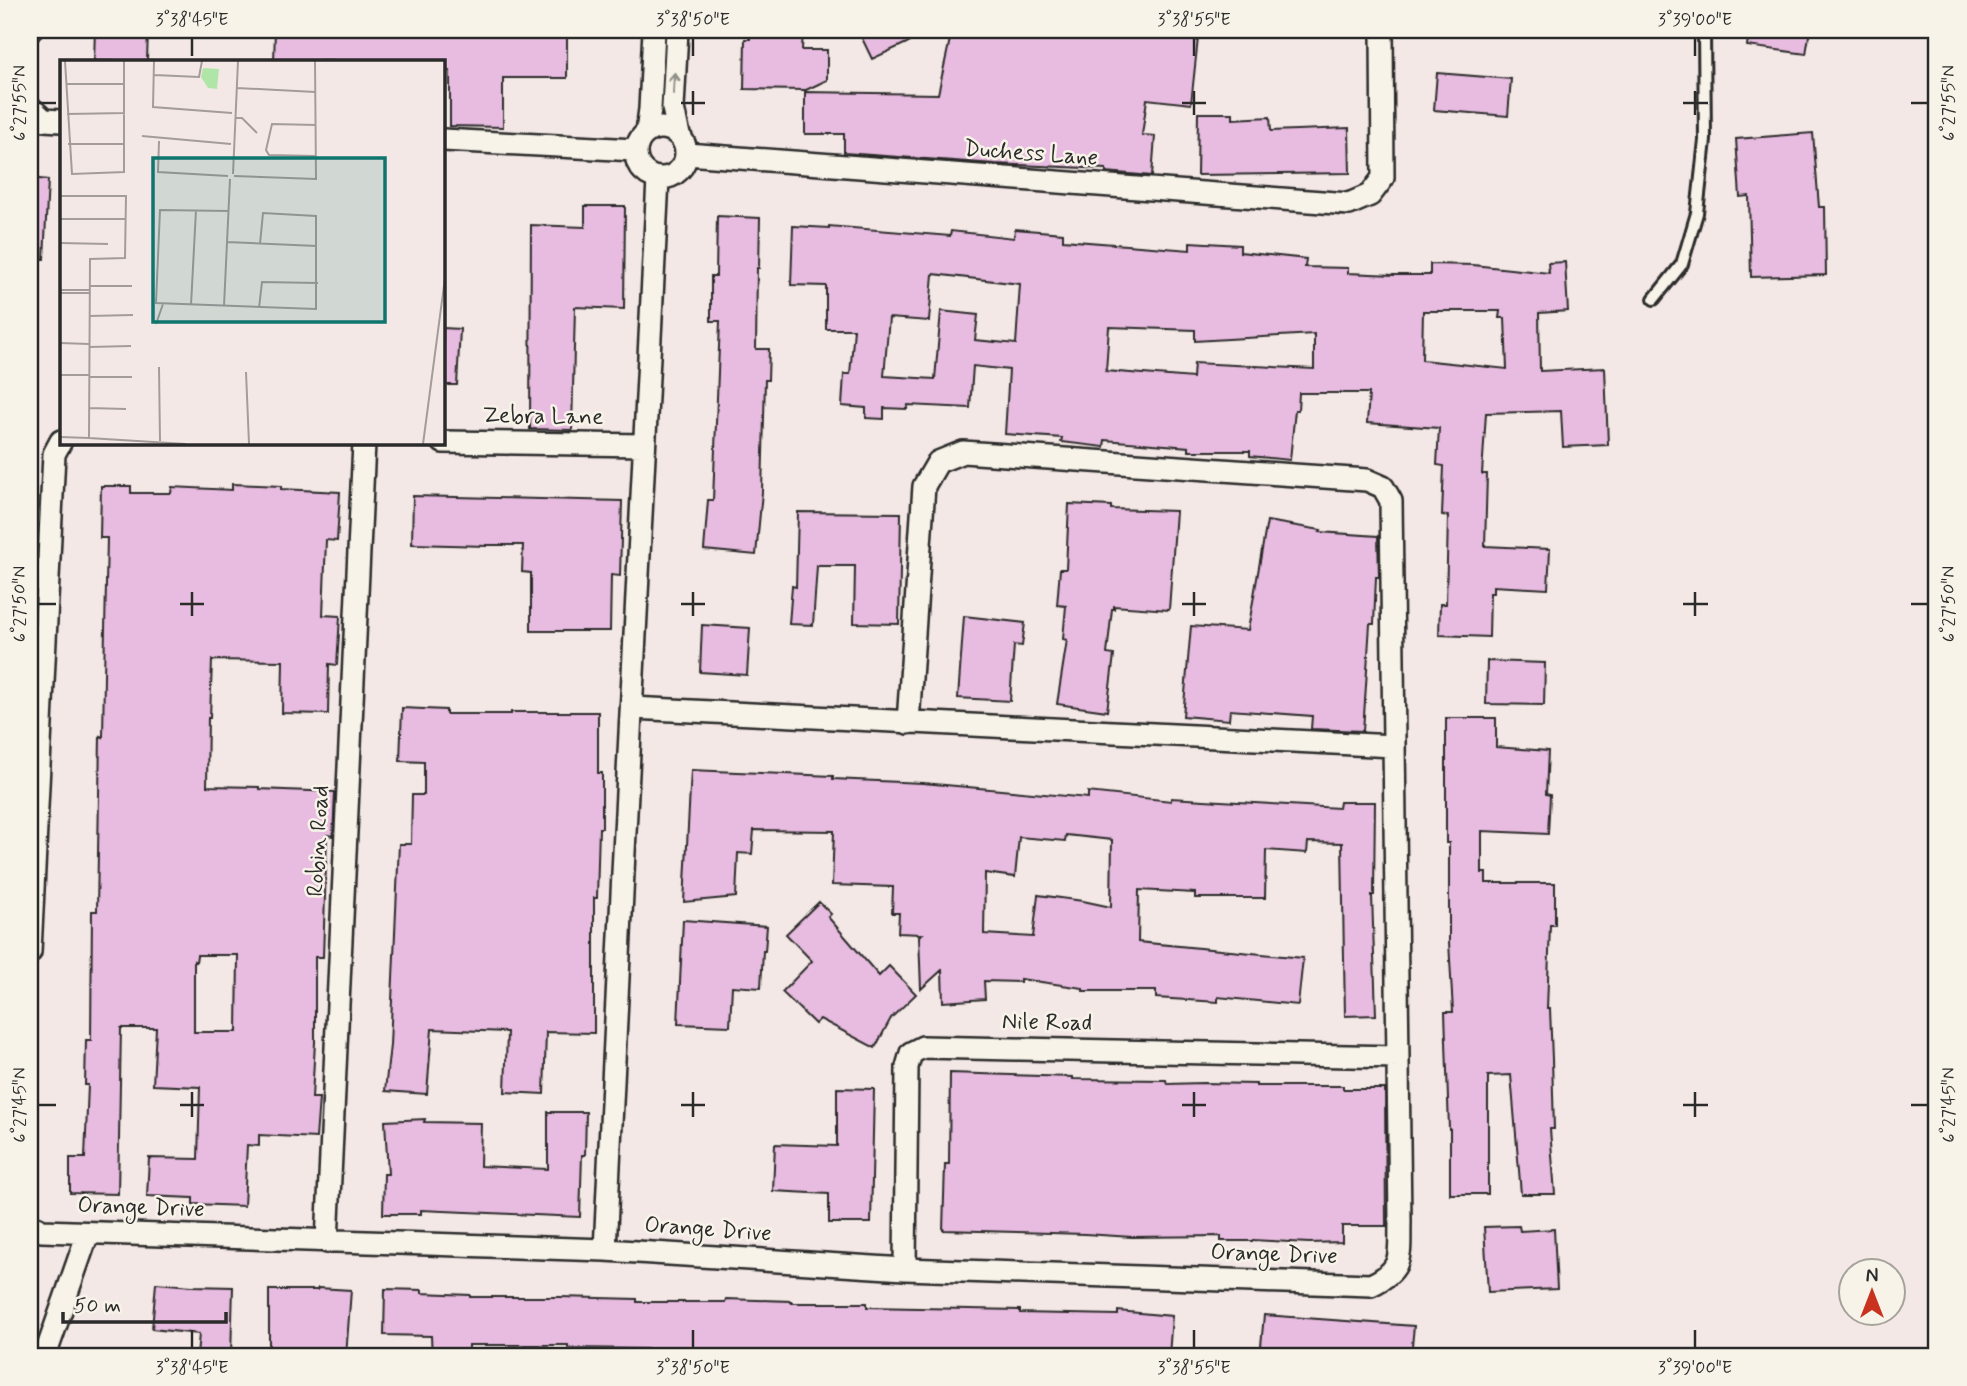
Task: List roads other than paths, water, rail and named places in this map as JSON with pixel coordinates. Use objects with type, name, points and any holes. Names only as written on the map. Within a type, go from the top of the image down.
[{"type":"street","points":[[654,30],[650,109],[637,163],[645,173],[658,178],[672,176],[683,167],[683,144],[673,108],[677,30]]},
{"type":"street","name":"Duchess Lane","points":[[683,144],[1349,205],[1370,195],[1383,178],[1382,30]]},
{"type":"street","points":[[30,107],[44,120],[60,121]]},
{"type":"street","points":[[444,140],[641,141],[655,128],[664,127],[672,130],[683,144]]},
{"type":"street","points":[[606,1250],[658,178]]},
{"type":"street","name":"Zebra Lane","points":[[444,442],[643,445]]},
{"type":"street","points":[[30,952],[54,454],[60,443]]},
{"type":"street","name":"Robin Road","points":[[327,1242],[364,444]]},
{"type":"street","points":[[908,723],[924,486],[938,462],[963,452],[1367,480],[1383,487],[1391,501],[1398,1057]]},
{"type":"street","points":[[632,708],[1394,746]]},
{"type":"street","name":"Nile Road","points":[[905,1269],[907,1066],[911,1053],[923,1047],[1398,1057]]},
{"type":"street","name":"Orange Drive","points":[[30,1225],[42,1231],[606,1250],[905,1269],[1371,1285],[1394,1270],[1399,1259],[1398,1057]]},
{"type":"street","points":[[44,1356],[89,1233]]},
{"type":"lane","points":[[1654,299],[1682,264],[1698,213],[1705,140],[1703,30]]}]
